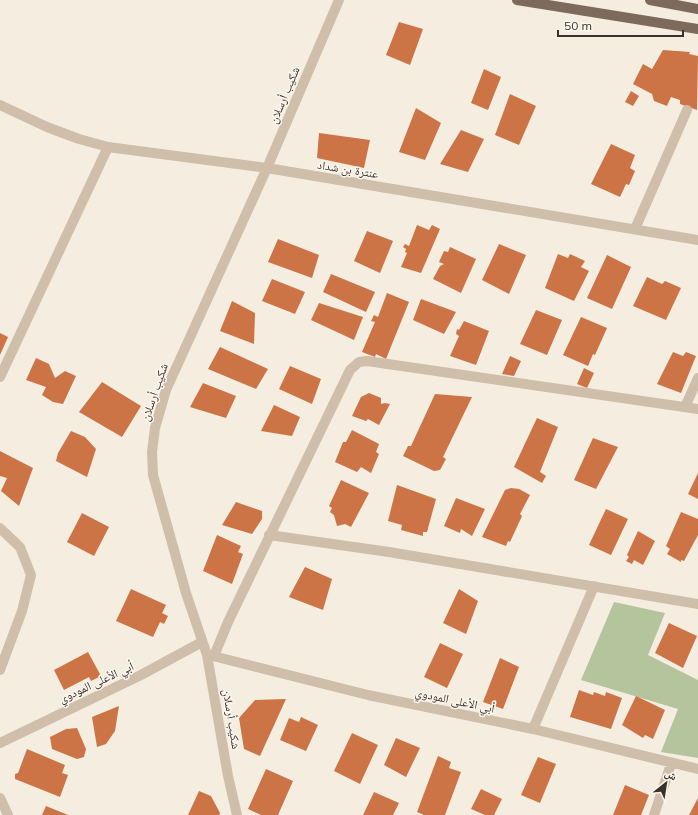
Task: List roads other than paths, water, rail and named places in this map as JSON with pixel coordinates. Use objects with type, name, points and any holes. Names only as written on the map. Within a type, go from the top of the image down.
[{"type":"main road","points":[[517,0],[698,29]]},
{"type":"main road","points":[[650,0],[698,9]]},
{"type":"street","name":"شكيب أرسلان","points":[[237,815],[228,776],[211,655],[202,642],[153,475],[152,452],[155,428],[166,390],[267,168],[339,0]]},
{"type":"street","name":"عنترة بن شداد","points":[[0,105],[47,127],[79,139],[108,147],[267,168],[698,240]]},
{"type":"street","points":[[635,229],[687,110]]},
{"type":"street","points":[[0,377],[108,147]]},
{"type":"street","points":[[211,655],[350,370],[359,362],[367,361],[698,409]]},
{"type":"street","points":[[685,407],[698,378]]},
{"type":"street","points":[[0,528],[20,547],[31,575],[22,611],[0,670]]},
{"type":"street","points":[[269,535],[389,552],[698,604]]},
{"type":"street","points":[[533,730],[594,586]]},
{"type":"street","name":"أبي الأعلى المودوي","points":[[0,743],[141,675],[202,642]]},
{"type":"street","name":"أبي الأعلى المودوي","points":[[211,655],[368,695],[533,730],[671,764],[698,769]]},
{"type":"street","points":[[654,815],[671,764]]},
{"type":"street","points":[[0,798],[8,815]]}]
